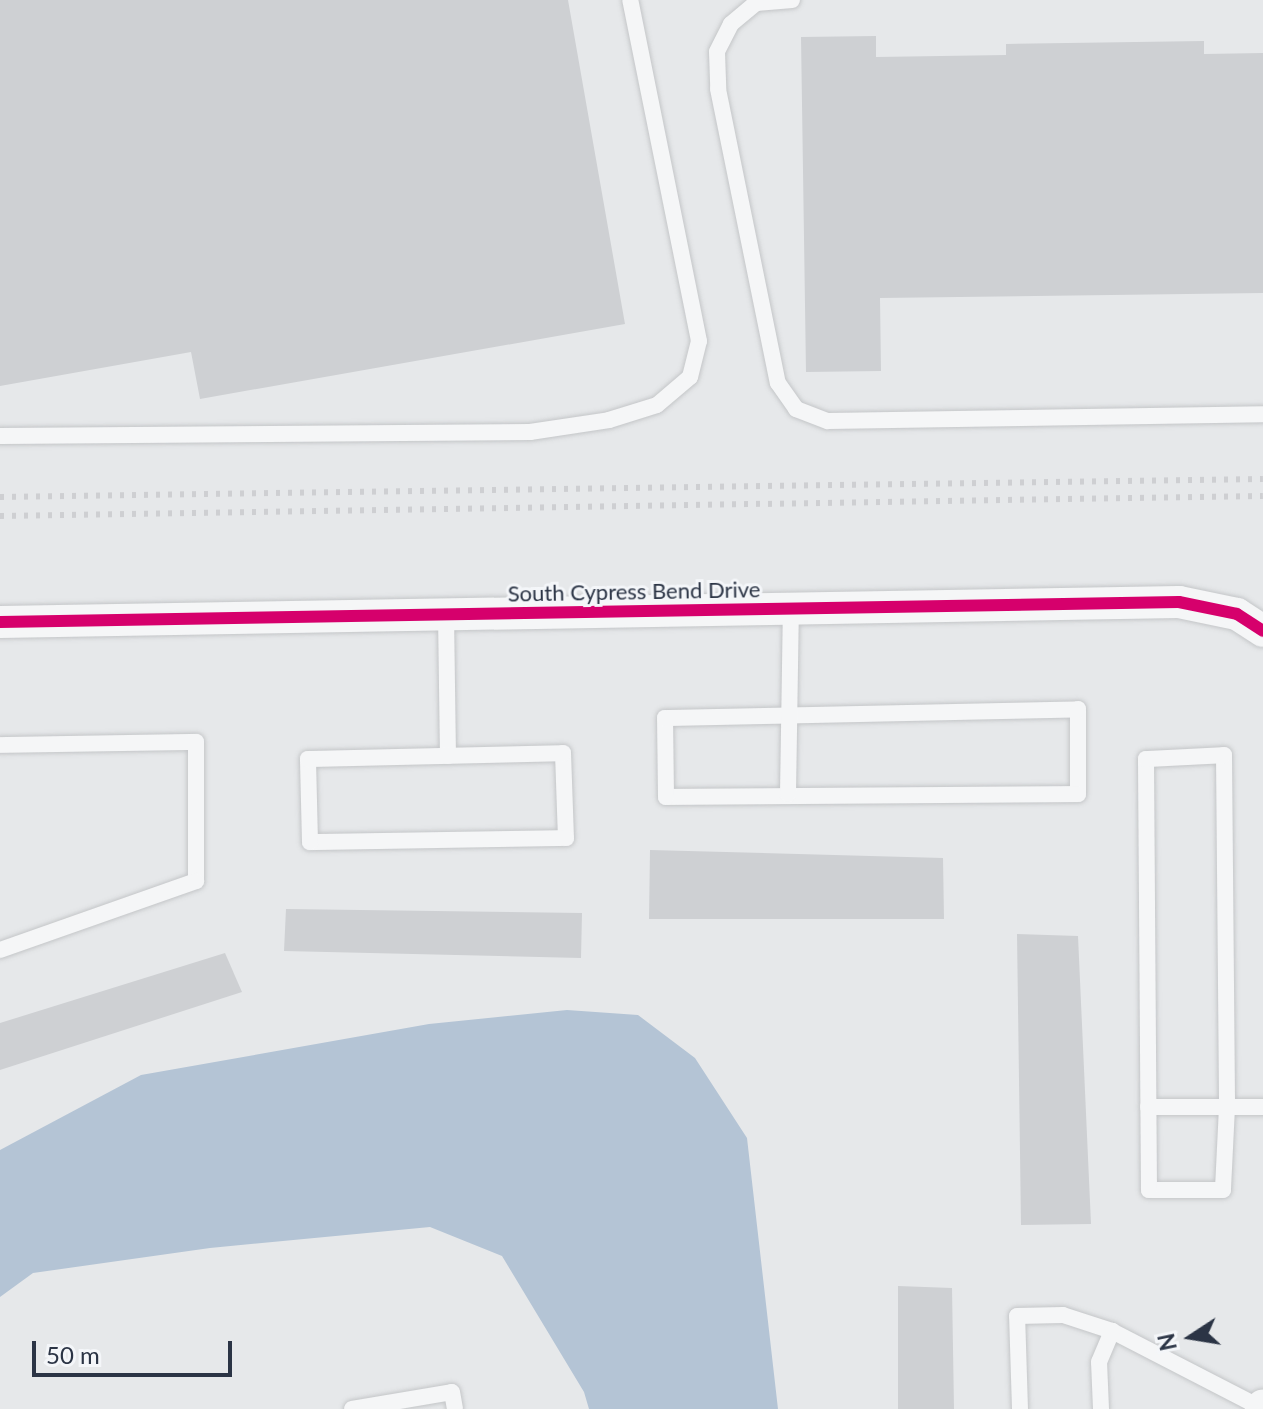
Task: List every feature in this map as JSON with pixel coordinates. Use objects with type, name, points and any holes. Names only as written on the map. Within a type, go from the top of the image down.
[{"type":"street","name":"South Cypress Bend Drive","points":[[0,622],[1179,602],[1237,614],[1263,631]]},
{"type":"lane","points":[[0,436],[530,432],[609,420],[657,405],[690,377],[699,341],[630,0]]},
{"type":"lane","points":[[792,0],[756,3],[731,24],[717,52],[718,89],[778,383],[796,409],[828,421],[1263,414]]},
{"type":"lane","points":[[788,794],[791,608]]},
{"type":"lane","points":[[446,614],[448,756]]},
{"type":"lane","points":[[1078,709],[1078,794],[666,797],[665,718],[790,715],[1078,709]]},
{"type":"lane","points":[[0,745],[196,742],[196,881],[0,950]]},
{"type":"lane","points":[[563,753],[566,838],[310,842],[308,759],[448,756],[563,753]]},
{"type":"lane","points":[[1224,755],[1227,1107],[1223,1190],[1149,1190],[1146,759],[1224,755]]},
{"type":"lane","points":[[1148,1107],[1263,1107]]},
{"type":"lane","points":[[1020,1409],[1017,1316],[1063,1315],[1112,1331],[1262,1408]]},
{"type":"lane","points":[[1101,1409],[1099,1362],[1112,1331]]},
{"type":"lane","points":[[352,1409],[452,1392],[455,1409]]},
{"type":"water","points":[[567,1010],[638,1015],[695,1058],[747,1138],[778,1409],[589,1409],[584,1392],[502,1256],[430,1227],[210,1248],[33,1273],[0,1297],[0,1150],[141,1075],[429,1024]]},
{"type":"building","points":[[0,0],[568,0],[625,324],[200,399],[191,352],[0,386]]},
{"type":"building","points":[[876,36],[876,57],[1006,55],[1006,44],[1204,41],[1204,54],[1263,53],[1263,293],[880,298],[881,371],[806,372],[801,37]]},
{"type":"building","points":[[650,850],[943,858],[944,919],[649,919]]},
{"type":"building","points":[[286,909],[582,913],[581,958],[284,951]]},
{"type":"building","points":[[1017,934],[1078,936],[1091,1224],[1021,1225]]},
{"type":"building","points":[[225,953],[242,992],[0,1070],[0,1023]]},
{"type":"building","points":[[898,1286],[952,1288],[954,1409],[898,1409]]},
{"type":"railway","points":[[0,497],[1263,479]]},
{"type":"railway","points":[[0,516],[1263,496]]},
{"type":"cycle path","points":[[0,622],[1179,602],[1237,614],[1263,631]]}]
